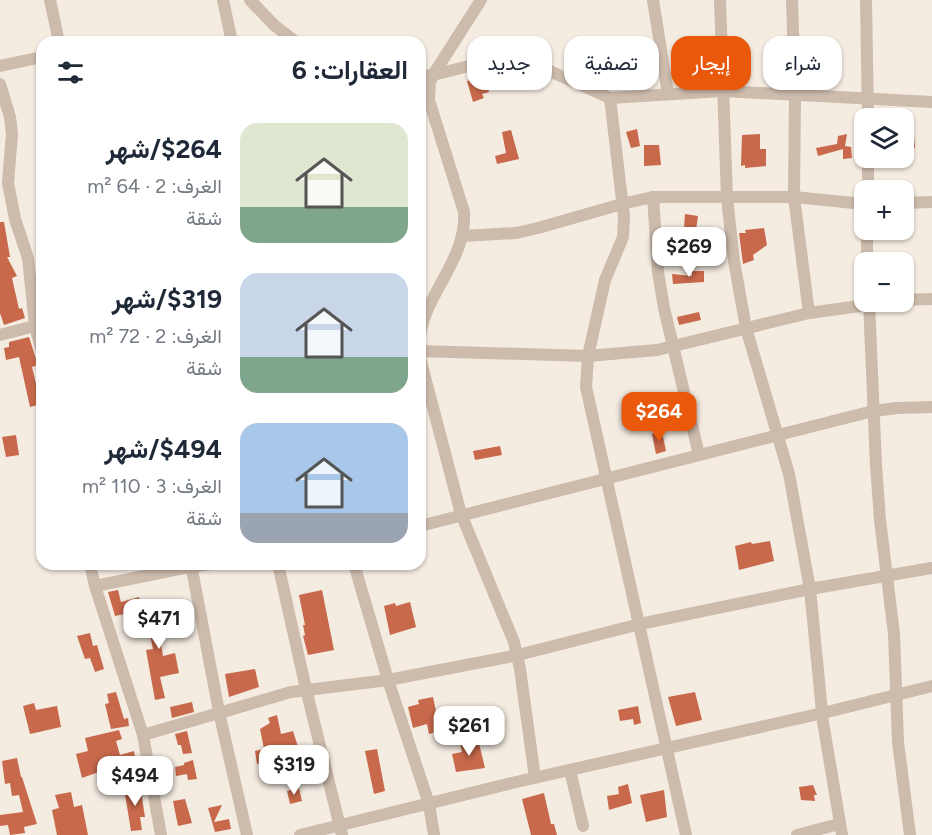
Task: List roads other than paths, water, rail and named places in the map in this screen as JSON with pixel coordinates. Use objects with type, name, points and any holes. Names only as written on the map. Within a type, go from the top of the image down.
[{"type":"street","points":[[51,0],[57,36]]},
{"type":"street","points":[[223,0],[231,36]]},
{"type":"street","points":[[250,0],[288,36]]},
{"type":"street","points":[[426,315],[457,254],[463,236],[464,212],[429,100],[430,83],[481,0]]},
{"type":"street","points":[[653,0],[668,94]]},
{"type":"street","points":[[720,0],[727,198],[734,261],[746,328],[789,474],[810,589],[822,713],[840,829],[796,835]]},
{"type":"street","points":[[792,0],[795,95],[794,197],[809,313]]},
{"type":"street","points":[[866,0],[868,108]]},
{"type":"street","points":[[0,66],[36,58]]},
{"type":"street","points":[[426,76],[496,58],[515,58],[525,60],[610,98],[722,91],[932,102]]},
{"type":"street","points":[[0,84],[10,117],[12,134],[8,183],[15,219],[28,258],[36,330]]},
{"type":"street","points":[[610,98],[624,218],[623,237],[605,280],[588,356],[586,387],[686,835]]},
{"type":"street","points":[[463,236],[516,233],[653,197],[794,197],[854,203]]},
{"type":"street","points":[[653,197],[658,272],[672,347],[699,455]]},
{"type":"street","points":[[914,203],[932,202]]},
{"type":"street","points":[[914,300],[932,299]]},
{"type":"street","points":[[426,351],[588,356],[657,350],[809,313],[854,305]]},
{"type":"street","points":[[868,312],[880,520],[894,634],[898,742],[910,835]]},
{"type":"street","points":[[0,335],[35,326]]},
{"type":"street","points":[[426,381],[461,514],[509,627],[518,656],[535,778]]},
{"type":"street","points":[[426,524],[873,411],[932,407]]},
{"type":"street","points":[[144,735],[291,692],[388,680],[518,656],[640,624],[887,574],[932,568]]},
{"type":"street","points":[[91,570],[144,735],[161,835]]},
{"type":"street","points":[[95,586],[168,570]]},
{"type":"street","points":[[192,570],[219,712],[248,835]]},
{"type":"street","points":[[280,570],[340,830]]},
{"type":"street","points":[[356,570],[388,680],[429,804],[434,835]]},
{"type":"street","points":[[300,835],[340,830],[429,804],[535,778],[932,686]]},
{"type":"street","points":[[570,770],[583,826]]}]
